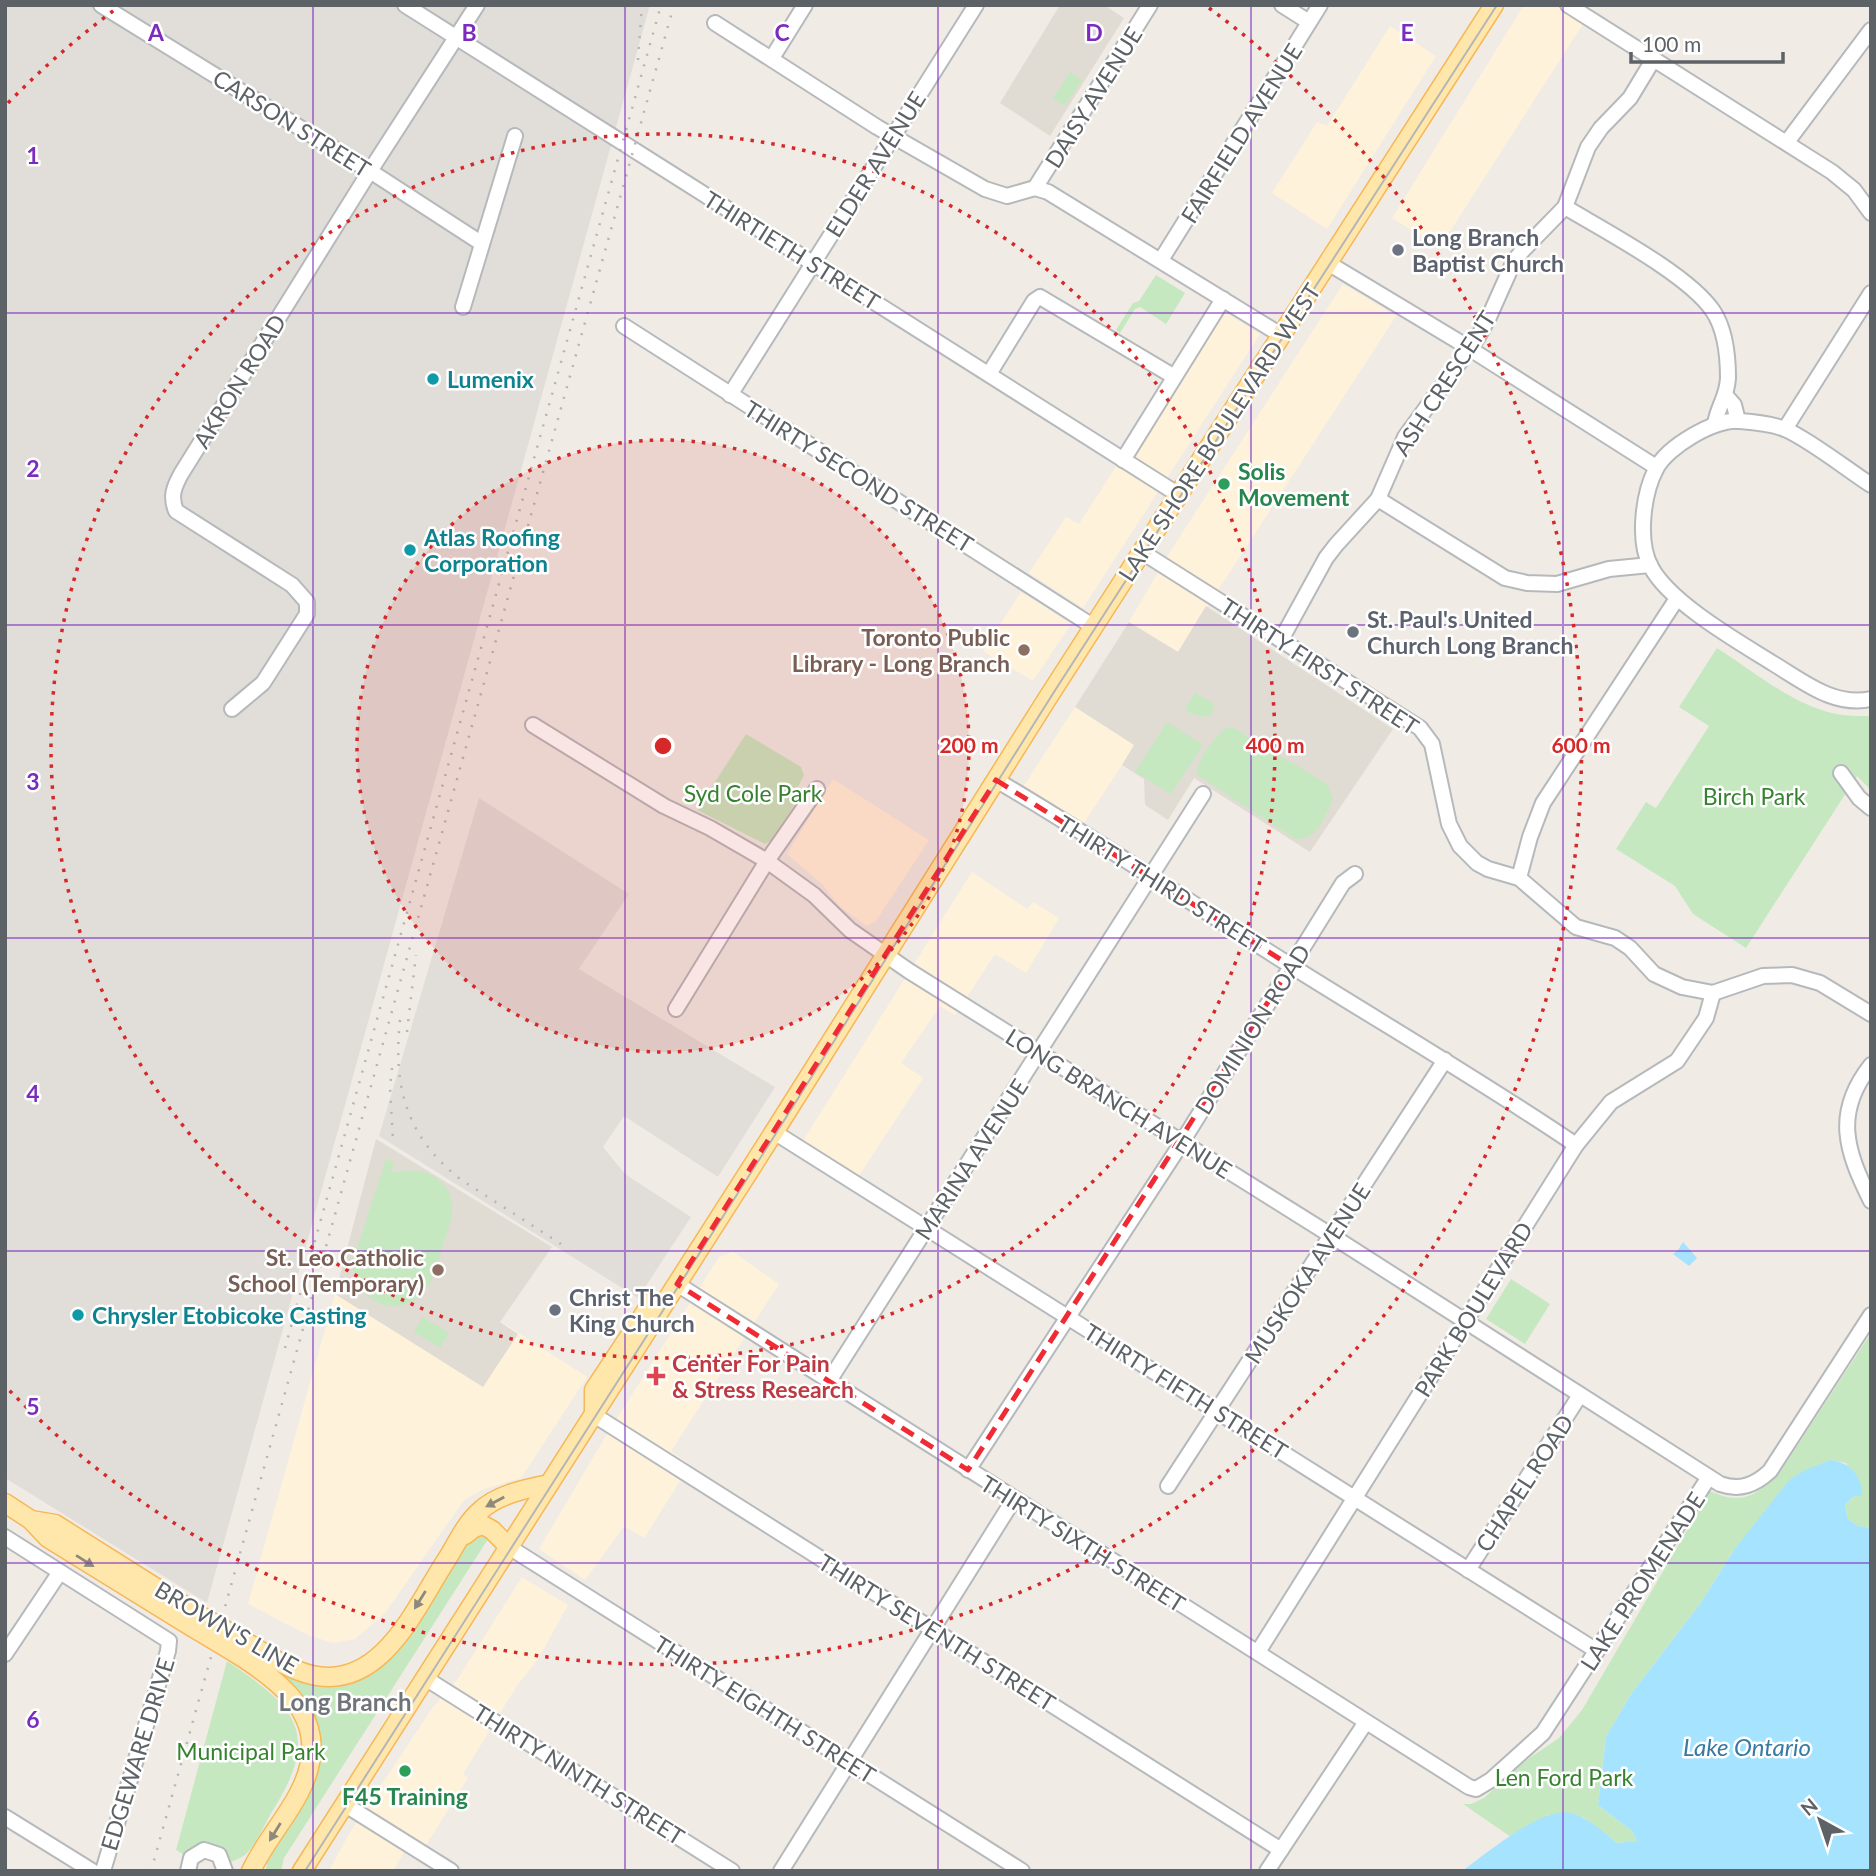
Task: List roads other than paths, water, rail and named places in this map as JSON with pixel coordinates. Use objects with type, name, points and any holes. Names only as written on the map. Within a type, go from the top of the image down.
[{"type":"main road","name":"LAKE SHORE BOULEVARD WEST","points":[[522,1527],[547,1508],[595,1434],[594,1390],[660,1289],[681,1278],[819,1060],[846,1038],[889,972],[884,936],[924,872],[946,860],[1494,5]]},
{"type":"main road","name":"LAKE SHORE BOULEVARD WEST","points":[[302,1871],[594,1415]]},
{"type":"main road","name":"BROWN'S LINE","points":[[5,1503],[31,1520],[55,1524],[194,1620],[239,1647],[313,1675],[329,1676],[356,1671],[380,1656],[394,1641],[472,1519],[488,1505],[514,1492],[549,1484]]},
{"type":"main road","name":"BROWN'S LINE","points":[[457,1543],[480,1525],[492,1530],[509,1547]]},
{"type":"main road","name":"BROWN'S LINE","points":[[239,1647],[287,1690],[304,1713],[312,1749],[307,1775],[299,1793],[256,1867]]},
{"type":"street","name":"CARSON STREET","points":[[101,5],[370,171],[481,243]]},
{"type":"street","name":"THIRTIETH STREET","points":[[405,5],[1179,495]]},
{"type":"street","name":"AKRON ROAD","points":[[232,709],[263,683],[307,614],[307,602],[292,585],[176,510],[172,502],[172,492],[370,171],[477,5]]},
{"type":"street","points":[[772,58],[805,5]]},
{"type":"street","name":"ELDER AVENUE","points":[[730,395],[975,5]]},
{"type":"street","name":"DAISY AVENUE","points":[[1035,188],[1150,5]]},
{"type":"street","points":[[1282,5],[1309,22]]},
{"type":"street","name":"FAIRFIELD AVENUE","points":[[1161,260],[1320,5]]},
{"type":"street","points":[[1568,5],[1787,142],[1847,184],[1871,214]]},
{"type":"street","points":[[715,23],[892,136],[985,189],[1007,196],[1035,188],[1048,192],[1281,335]]},
{"type":"street","points":[[1787,142],[1871,30]]},
{"type":"street","name":"ASH CRESCENT","points":[[1281,640],[1331,551],[1378,499],[1405,437],[1489,317],[1514,261],[1565,206],[1588,147],[1601,128],[1630,97],[1653,60]]},
{"type":"street","points":[[463,307],[515,136]]},
{"type":"street","points":[[1565,206],[1700,294],[1714,313],[1722,331],[1727,358],[1726,396],[1717,411],[1716,424]]},
{"type":"street","points":[[1328,263],[1656,467]]},
{"type":"street","points":[[1785,429],[1871,293]]},
{"type":"street","points":[[989,374],[1040,296],[1173,376]]},
{"type":"street","points":[[1123,460],[1223,299]]},
{"type":"street","name":"THIRTY SECOND STREET","points":[[624,326],[1094,627]]},
{"type":"street","points":[[1726,396],[1734,405],[1738,421]]},
{"type":"street","points":[[1871,485],[1785,429],[1738,421],[1716,424],[1692,436],[1656,467],[1642,518],[1650,565],[1676,600],[1824,694],[1859,701],[1871,699]]},
{"type":"street","points":[[1378,499],[1506,578],[1527,583],[1557,584],[1609,569],[1650,565]]},
{"type":"street","name":"THIRTY FIRST STREET","points":[[1142,552],[1420,728],[1432,744],[1449,824],[1460,846],[1477,863],[1488,869],[1519,877],[1568,921],[1623,943],[1662,979],[1682,987],[1713,993]]},
{"type":"street","points":[[1519,877],[1543,803],[1676,600]]},
{"type":"street","name":"LONG BRANCH AVENUE","points":[[533,724],[664,806],[710,828],[767,861],[814,895],[850,930],[886,955],[1709,1477]]},
{"type":"street","points":[[1841,773],[1871,808]]},
{"type":"street","name":"THIRTY THIRD STREET","points":[[996,780],[1152,875],[1576,1145]]},
{"type":"street","points":[[676,1009],[767,861],[817,789]]},
{"type":"street","name":"MARINA AVENUE","points":[[829,1381],[1203,794]]},
{"type":"street","name":"DOMINION ROAD","points":[[968,1470],[1182,1143],[1343,883],[1355,874]]},
{"type":"street","points":[[1713,993],[1763,976],[1792,975],[1819,982],[1871,1014]]},
{"type":"street","name":"PARK BOULEVARD","points":[[1258,1652],[1576,1145],[1611,1102],[1677,1061],[1706,1017],[1713,993]]},
{"type":"street","name":"MUSKOKA AVENUE","points":[[1168,1486],[1445,1060]]},
{"type":"street","points":[[1871,1065],[1859,1082],[1850,1107],[1847,1134],[1852,1162],[1871,1201]]},
{"type":"street","name":"THIRTY FIFTH STREET","points":[[774,1132],[1597,1651]]},
{"type":"street","name":"THIRTY SIXTH STREET","points":[[681,1278],[829,1381],[1469,1787],[1476,1789],[1491,1780]]},
{"type":"street","name":"LAKE PROMENADE","points":[[1491,1780],[1543,1733],[1709,1477],[1728,1487],[1743,1487],[1757,1482],[1770,1471],[1871,1315]]},
{"type":"street","name":"CHAPEL ROAD","points":[[1468,1570],[1580,1395]]},
{"type":"street","name":"THIRTY SEVENTH STREET","points":[[594,1415],[1281,1850]]},
{"type":"street","points":[[781,1871],[1014,1499]]},
{"type":"street","points":[[5,1537],[60,1572],[5,1654]]},
{"type":"street","name":"THIRTY EIGHTH STREET","points":[[509,1547],[1022,1871]]},
{"type":"street","name":"EDGEWARE DRIVE","points":[[60,1572],[167,1639],[170,1644],[103,1871]]},
{"type":"street","name":"THIRTY NINTH STREET","points":[[425,1678],[732,1871]]},
{"type":"street","points":[[1267,1871],[1366,1722]]},
{"type":"street","points":[[344,1804],[451,1871]]},
{"type":"street","points":[[5,1817],[92,1871]]},
{"type":"street","points":[[187,1871],[191,1858],[204,1850],[219,1855],[225,1871]]},
{"type":"water","points":[[1683,1242],[1697,1258],[1689,1266],[1673,1254]]},
{"type":"water","name":"Lake Ontario","points":[[1831,1460],[1850,1467],[1860,1482],[1862,1496],[1854,1496],[1845,1505],[1848,1519],[1858,1526],[1871,1528],[1871,1871],[1462,1871],[1530,1824],[1545,1816],[1559,1813],[1571,1813],[1584,1818],[1617,1843],[1637,1841],[1632,1831],[1598,1805],[1606,1737],[1631,1694],[1700,1604],[1734,1550],[1789,1480],[1805,1470]]},
{"type":"tram line","points":[[305,1871],[1054,692],[1497,5]]},
{"type":"railway","points":[[638,60],[642,5]]},
{"type":"railway","points":[[285,1348],[661,5]]},
{"type":"railway","points":[[151,1871],[674,5]]},
{"type":"railway","points":[[407,1032],[416,955]]},
{"type":"railway","points":[[400,1020],[398,1044],[402,1088],[415,1127],[427,1145],[460,1179],[561,1244]]},
{"type":"railway","points":[[392,1068],[390,1088],[393,1139]]},
{"type":"place","name":"Long Branch Baptist Church","points":[[1398,250]]},
{"type":"place","name":"Lumenix","points":[[433,379]]},
{"type":"place","name":"Solis Movement","points":[[1224,484]]},
{"type":"place","name":"Atlas Roofing Corporation","points":[[410,550]]},
{"type":"place","name":"St. Paul's United Church Long Branch","points":[[1353,632]]},
{"type":"place","name":"Toronto Public Library - Long Branch","points":[[1024,650]]},
{"type":"place","name":"St. Leo Catholic School (Temporary)","points":[[438,1270]]},
{"type":"place","name":"Christ The King Church","points":[[555,1310]]},
{"type":"place","name":"Chrysler Etobicoke Casting","points":[[78,1315]]},
{"type":"place","name":"Center For Pain & Stress Research","points":[[656,1376]]},
{"type":"place","name":"F45 Training","points":[[405,1771]]},
{"type":"district","name":"Long Branch","points":[[345,1701]]},
{"type":"park label","name":"Syd Cole Park","points":[[753,793]]},
{"type":"park label","name":"Birch Park","points":[[1754,796]]},
{"type":"park label","name":"Municipal Park","points":[[251,1751]]},
{"type":"park label","name":"Len Ford Park","points":[[1564,1777]]}]
